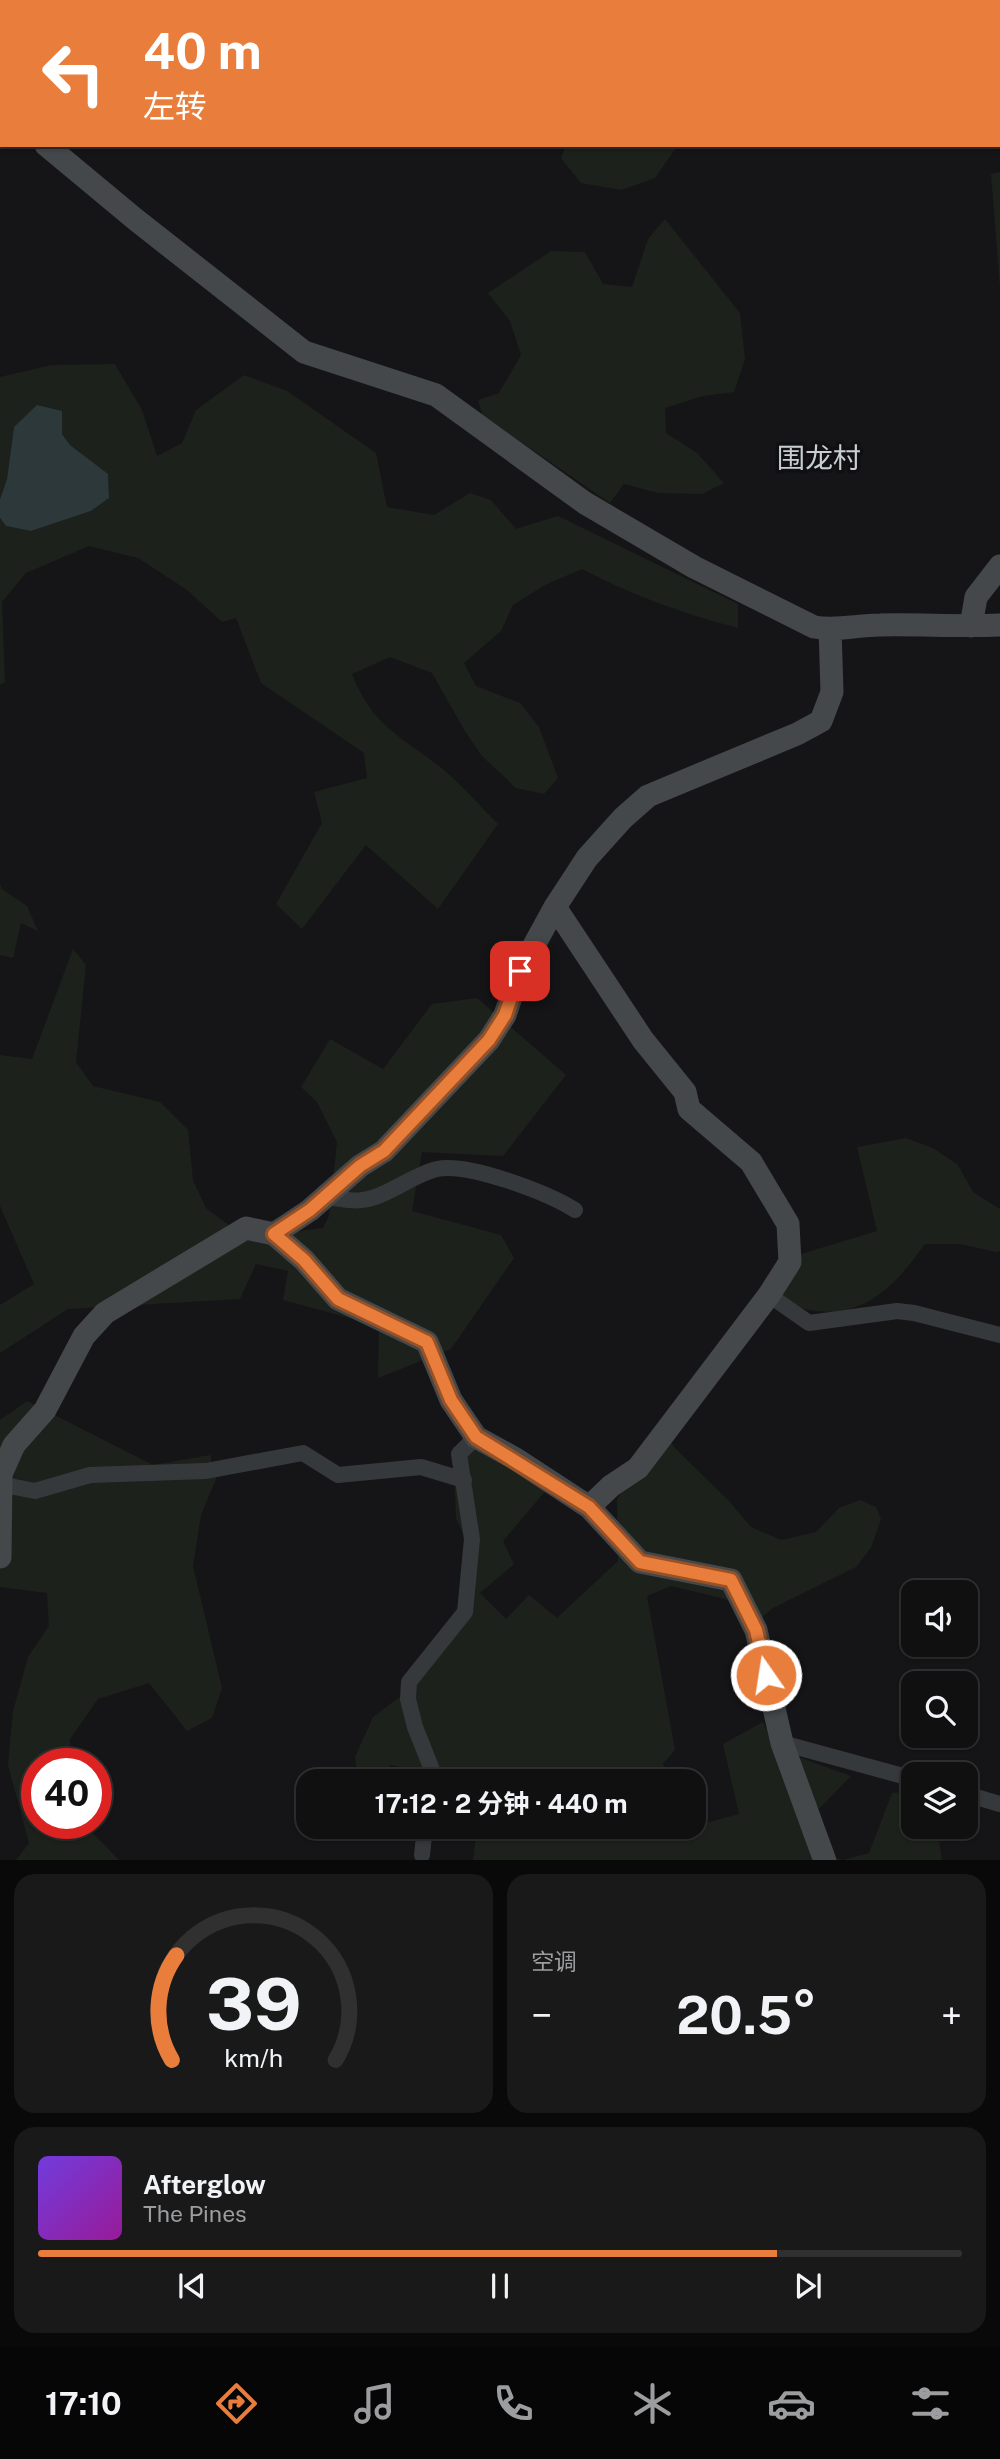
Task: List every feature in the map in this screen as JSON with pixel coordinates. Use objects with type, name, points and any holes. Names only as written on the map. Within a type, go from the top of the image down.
[{"type":"street","points":[[48,147],[303,352],[436,395],[585,503],[694,567],[814,627],[830,629],[878,625],[1000,625]]},
{"type":"street","points":[[971,626],[976,597],[1000,566]]},
{"type":"street","points":[[274,1234],[310,1210],[360,1166],[384,1151],[489,1040],[505,1015],[520,971],[555,907],[587,858],[623,818],[648,796],[797,734],[821,721],[832,692],[830,629]]},
{"type":"street","points":[[555,907],[643,1040],[685,1092],[689,1109],[751,1162],[788,1224],[790,1262],[768,1295],[638,1468],[611,1486],[589,1507]]},
{"type":"street","points":[[325,1197],[364,1200],[438,1168],[470,1171],[538,1191],[575,1210]]},
{"type":"street","points":[[0,1557],[1,1481],[14,1445],[45,1409],[85,1336],[105,1313],[246,1228],[274,1234],[304,1260],[338,1299],[427,1342],[451,1400],[476,1437],[589,1507],[640,1562],[731,1580],[756,1630],[782,1743],[825,1860]]},
{"type":"street","points":[[768,1295],[809,1323],[897,1311],[1000,1335]]},
{"type":"street","points":[[431,1769],[415,1727],[408,1699],[409,1682],[465,1612],[472,1539],[459,1454],[476,1437]]},
{"type":"street","points":[[1,1481],[35,1492],[90,1475],[206,1471],[303,1453],[338,1475],[421,1467],[464,1480]]},
{"type":"street","points":[[782,1743],[901,1775]]},
{"type":"street","points":[[978,1798],[1000,1804]]},
{"type":"street","points":[[422,1855],[424,1839]]},
{"type":"shaded area","points":[[565,147],[677,147],[655,178],[621,190],[581,183],[561,158]]},
{"type":"shaded area","points":[[1000,172],[1000,288],[991,174]]},
{"type":"shaded area","points":[[665,219],[740,313],[745,359],[734,392],[703,396],[665,408],[666,433],[697,453],[724,483],[702,494],[658,493],[624,484],[610,503],[482,415],[478,400],[499,393],[521,355],[510,321],[488,293],[551,251],[585,252],[603,284],[632,287],[648,239]]},
{"type":"shaded area","points":[[115,364],[142,410],[157,456],[182,443],[196,410],[244,375],[287,391],[376,453],[387,507],[434,515],[470,493],[491,500],[516,529],[558,516],[738,604],[738,628],[658,603],[582,569],[545,585],[513,605],[501,631],[464,663],[476,686],[520,703],[539,727],[558,778],[544,794],[516,788],[481,755],[432,673],[390,657],[352,674],[361,693],[380,720],[451,776],[498,824],[438,909],[366,845],[302,929],[276,904],[322,823],[314,792],[367,778],[364,753],[261,683],[236,618],[222,622],[187,590],[138,558],[89,546],[26,573],[2,602],[5,682],[0,685],[0,518],[6,526],[31,531],[91,511],[109,498],[108,475],[70,445],[62,434],[14,427],[7,479],[0,499],[0,377],[51,365]]},
{"type":"shaded area","points":[[37,405],[62,411],[62,434],[70,445],[108,474],[109,498],[91,511],[31,531],[6,526],[0,518],[0,499],[7,479],[14,427]]},
{"type":"shaded area","points":[[0,884],[2,889],[27,906],[38,931],[21,923],[13,958],[0,955]]},
{"type":"shaded area","points":[[73,949],[86,965],[76,1062],[93,1086],[160,1102],[188,1130],[193,1180],[206,1208],[246,1238],[323,1228],[329,1216],[337,1142],[317,1102],[301,1087],[330,1039],[383,1069],[432,1004],[477,998],[566,1075],[503,1156],[422,1152],[412,1211],[501,1235],[514,1258],[451,1349],[378,1378],[379,1326],[283,1300],[288,1271],[256,1264],[240,1299],[68,1309],[0,1353],[0,1305],[34,1284],[0,1206],[0,1055],[32,1059]]},
{"type":"shaded area","points":[[906,1138],[933,1148],[958,1165],[973,1192],[1000,1209],[1000,1251],[960,1244],[925,1244],[903,1273],[877,1296],[847,1310],[830,1312],[804,1309],[761,1286],[778,1261],[877,1231],[857,1147]]},
{"type":"shaded area","points":[[27,1401],[153,1465],[210,1455],[216,1479],[201,1515],[193,1566],[222,1688],[212,1718],[187,1731],[149,1683],[98,1699],[70,1739],[70,1748],[21,1748],[21,1813],[8,1765],[13,1711],[28,1657],[49,1626],[47,1593],[0,1587],[0,1420]]},
{"type":"shaded area","points":[[478,1428],[560,1474],[503,1541],[514,1564],[480,1593],[506,1619],[529,1595],[557,1618],[618,1561],[617,1499],[664,1430],[674,1447],[730,1502],[751,1527],[781,1540],[816,1532],[839,1508],[860,1500],[876,1507],[881,1519],[871,1548],[856,1567],[773,1608],[744,1633],[729,1600],[671,1586],[647,1596],[675,1750],[663,1764],[664,1769],[408,1769],[390,1765],[390,1769],[356,1769],[355,1757],[373,1717],[406,1692],[439,1656],[476,1563],[456,1518],[453,1448]]},
{"type":"shaded area","points":[[763,1722],[776,1749],[851,1776],[816,1812],[831,1857],[843,1860],[473,1860],[475,1839],[706,1839],[706,1823],[739,1814],[723,1744]]},
{"type":"shaded area","points":[[901,1792],[901,1839],[939,1839],[942,1860],[843,1860],[869,1853],[892,1793]]},
{"type":"shaded area","points":[[28,1839],[99,1839],[119,1860],[16,1860],[29,1843]]},
{"type":"district","name":"围龙村","points":[[819,458]]},
{"type":"route","points":[[520,971],[505,1015],[489,1040],[384,1151],[360,1166],[310,1210],[274,1234],[304,1260],[338,1299],[427,1342],[451,1400],[476,1437],[589,1507],[640,1562],[731,1580],[756,1630],[766,1675]]}]
